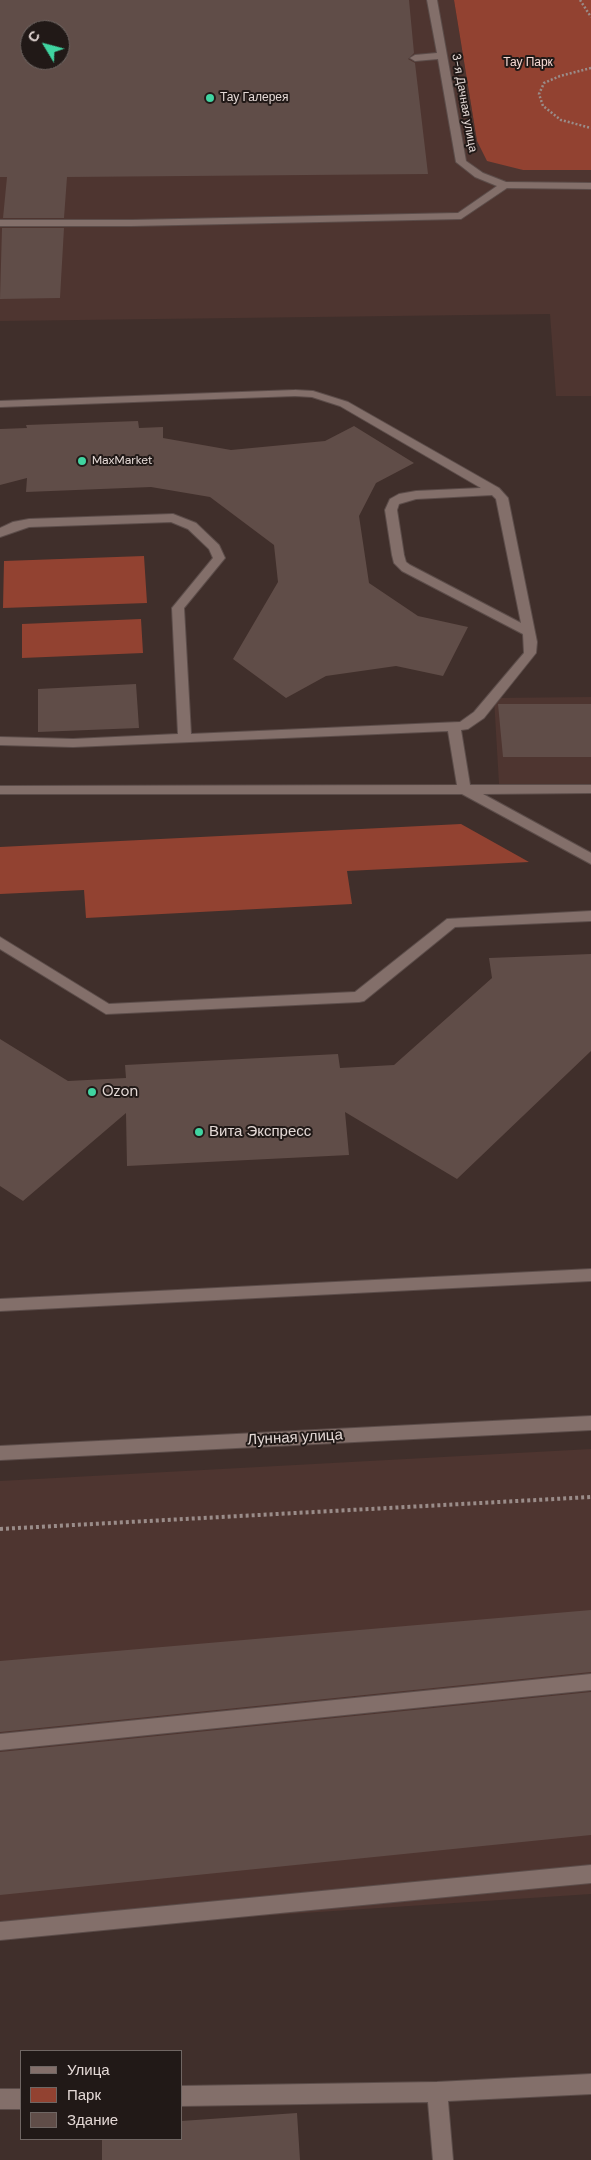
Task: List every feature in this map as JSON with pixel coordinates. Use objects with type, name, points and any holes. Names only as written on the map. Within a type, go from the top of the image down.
[{"type":"street","points":[[432,2],[444,0]]},
{"type":"street","name":"3-я Дачная улица","points":[[432,2],[461,162],[480,175],[505,185]]},
{"type":"street","points":[[415,58],[443,56]]},
{"type":"street","points":[[0,223],[132,223],[461,216],[505,185],[591,186]]},
{"type":"street","points":[[0,404],[313,394],[344,404],[495,492],[502,498],[529,632],[530,653],[472,722],[454,728],[73,743],[0,741]]},
{"type":"street","points":[[495,492],[416,494],[403,497],[394,502],[392,510],[398,555],[400,563],[413,573],[529,632]]},
{"type":"street","points":[[0,533],[17,525],[29,523],[173,518],[192,526],[215,548],[219,558],[178,608],[185,739]]},
{"type":"street","points":[[454,728],[464,789]]},
{"type":"street","points":[[464,789],[591,859]]},
{"type":"street","points":[[0,790],[591,789]]},
{"type":"street","points":[[0,942],[106,1009],[135,1008],[359,997],[452,922],[591,916]]},
{"type":"street","points":[[0,1305],[591,1274]]},
{"type":"street","name":"Лунная улица","points":[[0,1453],[591,1423]]},
{"type":"street","points":[[0,1742],[591,1682]]},
{"type":"street","points":[[0,1931],[591,1874]]},
{"type":"street","points":[[182,2096],[437,2092],[591,2084]]},
{"type":"street","points":[[437,2092],[443,2160]]},
{"type":"street","points":[[0,2099],[20,2099]]},
{"type":"path","points":[[580,0],[591,18]]},
{"type":"path","points":[[591,68],[560,76],[544,83],[539,94],[543,106],[561,120],[591,128]]},
{"type":"path","points":[[0,1529],[591,1497]]},
{"type":"shaded area","points":[[0,0],[454,0],[477,141],[523,170],[591,170],[591,396],[556,396],[550,314],[0,321]]},
{"type":"shaded area","points":[[591,697],[591,788],[588,785],[499,784],[494,698]]},
{"type":"shaded area","points":[[591,1449],[591,1894],[0,1933],[0,1481]]},
{"type":"green space","name":"Тау Парк","points":[[454,0],[591,0],[591,170],[523,170],[487,161],[477,141]]},
{"type":"green space","points":[[144,556],[147,603],[3,608],[4,561]]},
{"type":"green space","points":[[141,619],[143,653],[22,658],[22,624]]},
{"type":"green space","points":[[461,824],[529,862],[347,871],[352,904],[86,918],[84,890],[0,894],[0,847]]},
{"type":"building","name":"Тау Галерея","points":[[0,0],[409,0],[414,53],[408,59],[415,63],[428,174],[67,177],[64,218],[3,218],[7,177],[0,177]]},
{"type":"building","points":[[2,228],[64,228],[60,298],[0,299]]},
{"type":"building","points":[[138,421],[139,428],[163,427],[163,438],[231,450],[325,441],[354,426],[414,463],[376,483],[359,516],[369,583],[418,616],[468,627],[443,676],[396,666],[326,676],[286,698],[233,659],[278,582],[274,545],[210,497],[151,487],[26,492],[27,478],[0,485],[0,429],[27,428],[26,425]]},
{"type":"building","points":[[136,684],[139,728],[38,732],[38,689]]},
{"type":"building","points":[[498,704],[591,704],[591,757],[503,757]]},
{"type":"building","points":[[591,954],[591,1051],[457,1179],[345,1112],[349,1155],[127,1166],[126,1113],[23,1201],[0,1186],[0,1039],[68,1081],[126,1078],[125,1065],[338,1054],[340,1068],[394,1065],[492,978],[489,958]]},
{"type":"building","points":[[591,1610],[591,1672],[0,1732],[0,1661]]},
{"type":"building","points":[[591,1692],[591,1835],[0,1895],[0,1752]]},
{"type":"building","points":[[297,2113],[300,2160],[102,2160],[102,2140],[182,2140],[182,2121]]},
{"type":"place","name":"Тау Галерея","points":[[210,98]]},
{"type":"place","name":"MaxMarket","points":[[82,461]]},
{"type":"place","name":"Ozon","points":[[92,1092]]},
{"type":"place","name":"Вита Экспресс","points":[[199,1132]]}]
